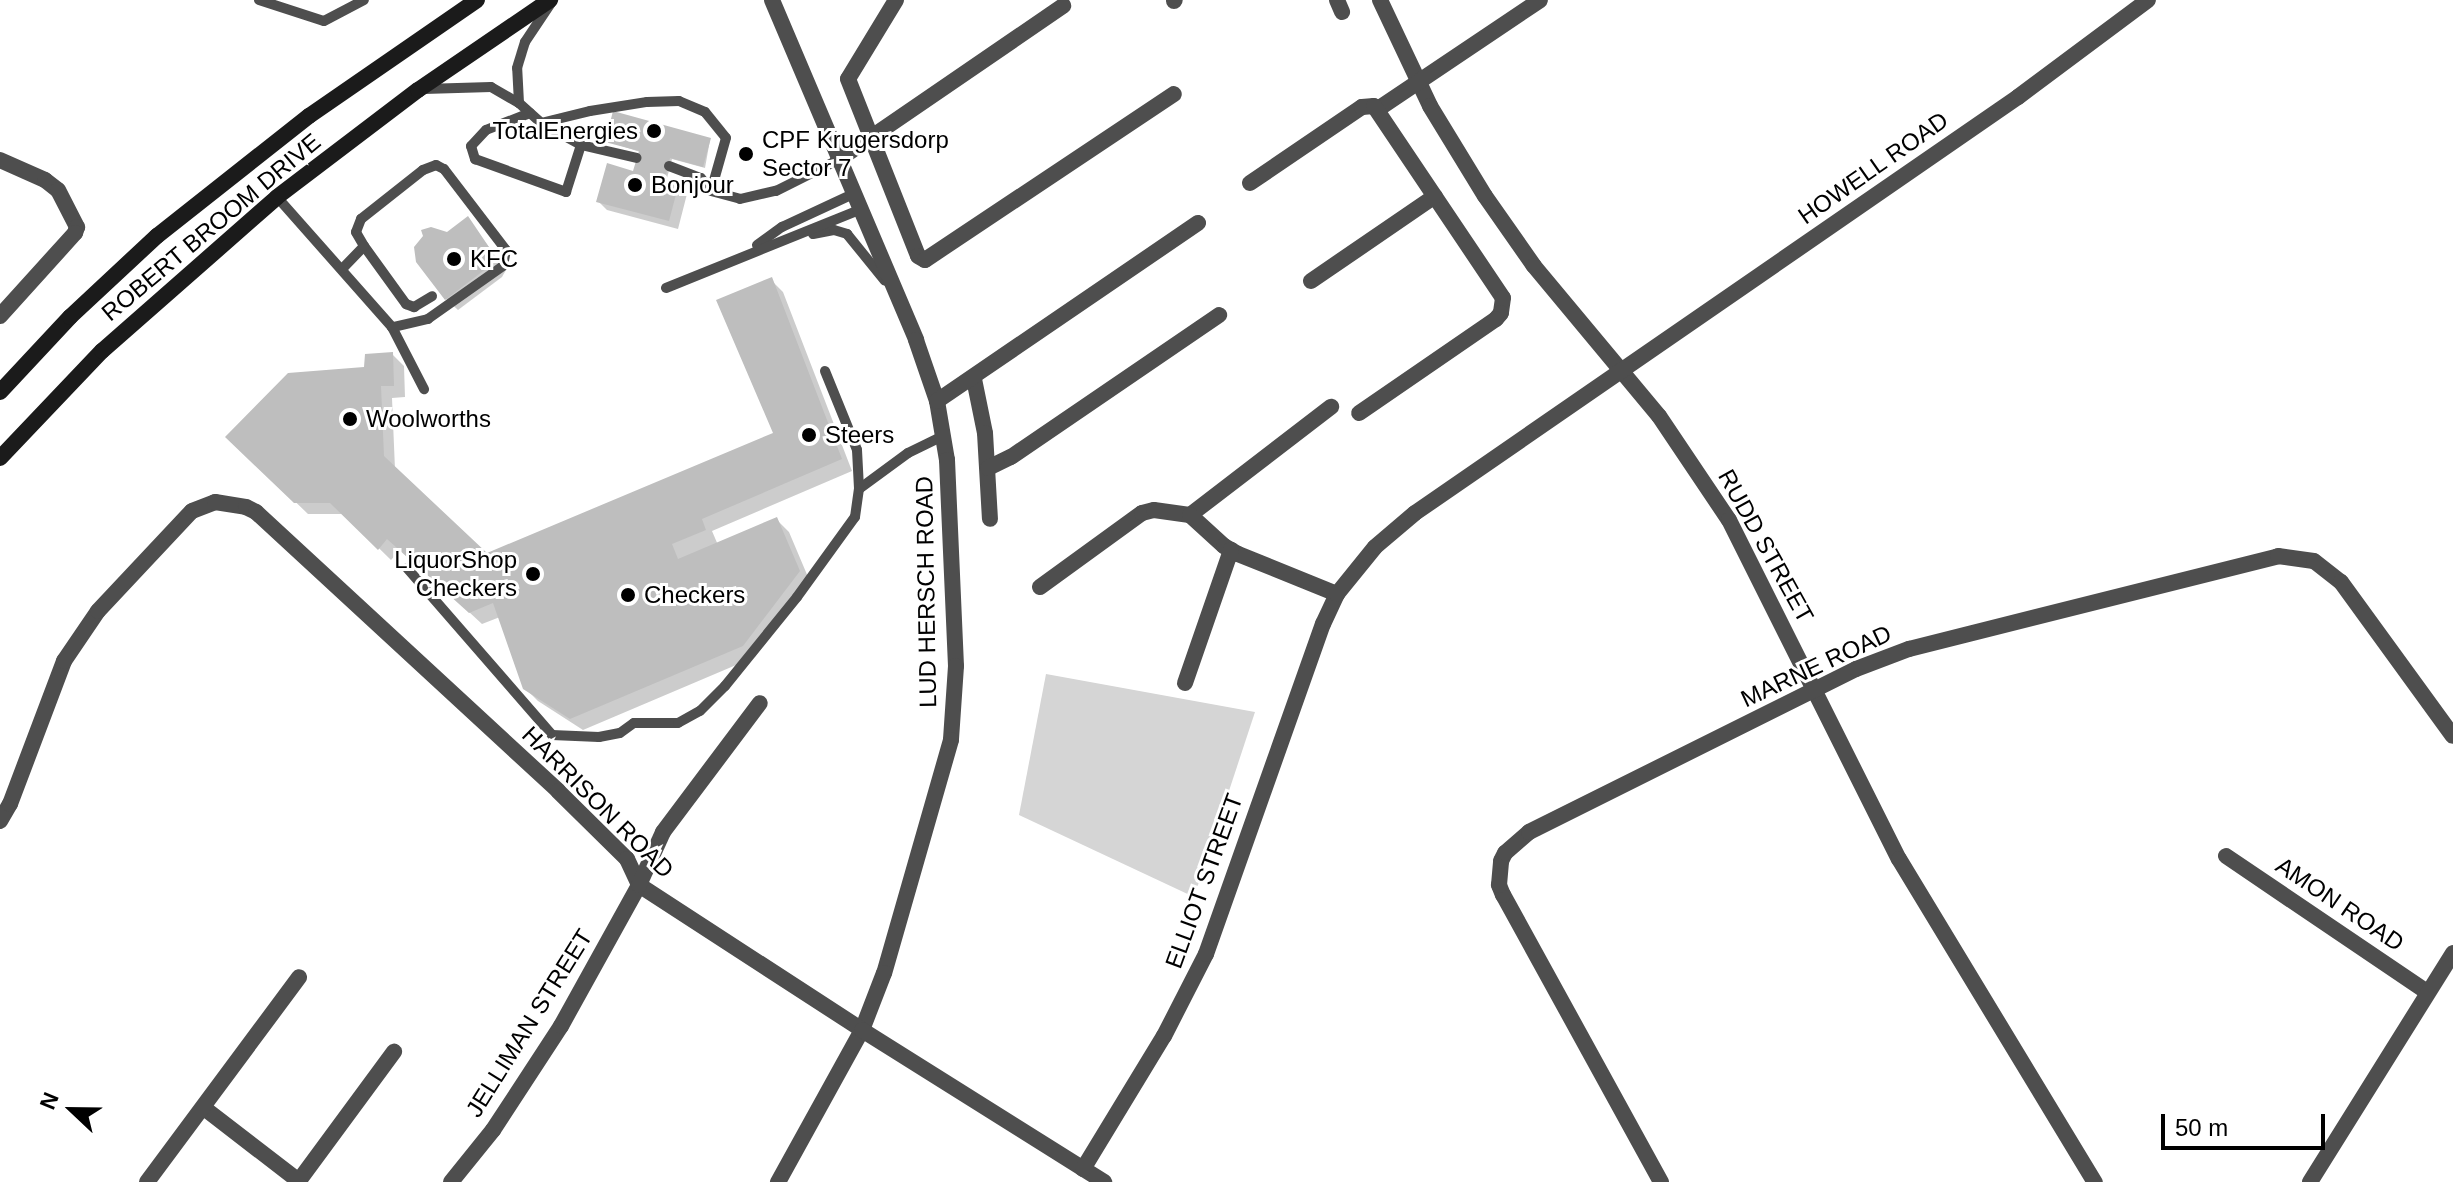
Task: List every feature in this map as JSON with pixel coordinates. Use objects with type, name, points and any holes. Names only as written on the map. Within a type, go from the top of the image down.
[{"type":"street","name":"ROBERT BROOM DRIVE","points":[[0,392],[70,317],[157,236],[309,116],[477,0]]},
{"type":"street","name":"ROBERT BROOM DRIVE","points":[[0,458],[102,351],[277,197],[418,90],[551,0]]},
{"type":"street","name":"LUD HERSCH ROAD","points":[[772,0],[937,401],[945,435],[956,666],[951,740],[884,973],[862,1030],[778,1182]]},
{"type":"street","points":[[896,0],[848,79],[918,256],[929,260],[1174,94]]},
{"type":"street","name":"RUDD STREET","points":[[1380,0],[1463,163],[1534,266],[1621,370],[1714,495],[1910,879],[2095,1182]]},
{"type":"street","points":[[1378,109],[1421,84],[1540,0]]},
{"type":"street","name":"HOWELL ROAD","points":[[1621,370],[2018,97],[2148,0]]},
{"type":"street","points":[[838,160],[871,141],[1063,6]]},
{"type":"street","points":[[1250,183],[1362,107],[1370,105],[1378,109],[1503,298],[1501,313],[1359,413]]},
{"type":"street","points":[[0,316],[77,227],[58,190],[45,180],[1,163]]},
{"type":"street","points":[[1311,281],[1435,196]]},
{"type":"street","points":[[937,401],[974,379],[1198,223]]},
{"type":"street","points":[[988,468],[1011,457],[1219,315]]},
{"type":"street","name":"ELLIOT STREET","points":[[1083,1169],[1164,1036],[1206,954],[1323,624],[1337,594],[1375,547],[1415,513],[1621,370]]},
{"type":"street","points":[[974,379],[982,410],[990,519]]},
{"type":"street","points":[[1190,515],[1331,407]]},
{"type":"street","name":"HARRISON ROAD","points":[[0,821],[10,804],[64,661],[98,611],[192,511],[215,502],[256,512],[558,791],[627,859],[639,885],[1104,1182]]},
{"type":"street","points":[[1040,587],[1142,513],[1176,510],[1190,515],[1231,550],[1337,594]]},
{"type":"street","points":[[1185,683],[1231,550]]},
{"type":"street","name":"MARNE ROAD","points":[[1661,1182],[1499,885],[1501,861],[1513,844],[1529,832],[1856,669],[1935,641],[2254,562],[2295,556],[2314,561],[2341,582],[2453,736]]},
{"type":"street","name":"JELLIMAN STREET","points":[[451,1182],[493,1130],[561,1026],[639,885],[663,832],[760,703]]},
{"type":"street","name":"AMON ROAD","points":[[2226,856],[2427,992]]},
{"type":"street","points":[[2310,1182],[2453,953]]},
{"type":"street","points":[[147,1182],[299,977]]},
{"type":"street","points":[[204,1108],[299,1182],[394,1052]]},
{"type":"lane","points":[[259,0],[324,21],[364,0]]},
{"type":"lane","points":[[519,103],[517,68],[525,42],[551,0]]},
{"type":"lane","points":[[418,90],[491,87],[519,103],[541,123],[581,145],[637,158]]},
{"type":"lane","points":[[541,123],[590,111],[679,101],[705,112],[726,138],[711,191]]},
{"type":"lane","points":[[530,113],[486,130],[471,146],[475,159],[566,192],[581,145]]},
{"type":"lane","points":[[669,166],[701,178],[711,191],[740,199],[776,191],[838,160]]},
{"type":"lane","points":[[392,327],[428,319],[503,266],[506,250],[444,169],[436,165],[423,170],[361,219],[356,232],[406,304],[414,307],[432,296]]},
{"type":"lane","points":[[277,197],[392,327],[424,389]]},
{"type":"lane","points":[[666,288],[856,202]]},
{"type":"lane","points":[[745,254],[782,227],[856,202]]},
{"type":"lane","points":[[745,254],[834,230],[847,234],[855,241],[895,294]]},
{"type":"lane","points":[[343,268],[364,246]]},
{"type":"lane","points":[[407,568],[552,735],[599,737],[620,733],[634,723],[678,723],[700,711],[725,686],[847,530],[857,511],[857,450],[825,371]]},
{"type":"lane","points":[[859,489],[908,453],[945,435]]},
{"type":"shaded area","points":[[1046,674],[1255,712],[1194,897],[1019,815]]},
{"type":"building","points":[[613,111],[711,138],[703,167],[670,158],[665,179],[679,183],[669,221],[596,202],[607,163],[633,171],[639,151],[605,142]]},
{"type":"building","name":"KFC","points":[[468,216],[495,256],[491,265],[445,300],[416,262],[414,247],[423,236],[421,230],[431,227],[447,232]]},
{"type":"building","points":[[772,277],[842,459],[702,519],[706,530],[672,544],[678,559],[777,517],[800,571],[743,646],[570,719],[523,689],[493,603],[469,613],[387,539],[378,550],[330,503],[294,503],[225,437],[288,373],[364,367],[365,354],[393,352],[394,386],[381,386],[384,456],[487,553],[773,433],[716,300]]},
{"type":"place","name":"TotalEnergies","points":[[654,131]]},
{"type":"place","name":"CPF Krugersdorp Sector 7","points":[[746,154]]},
{"type":"place","name":"Bonjour","points":[[635,185]]},
{"type":"place","name":"KFC","points":[[454,259]]},
{"type":"place","name":"Woolworths","points":[[350,419]]},
{"type":"place","name":"Steers","points":[[809,435]]},
{"type":"place","name":"LiquorShop Checkers","points":[[533,574]]},
{"type":"place","name":"Checkers","points":[[628,595]]}]
